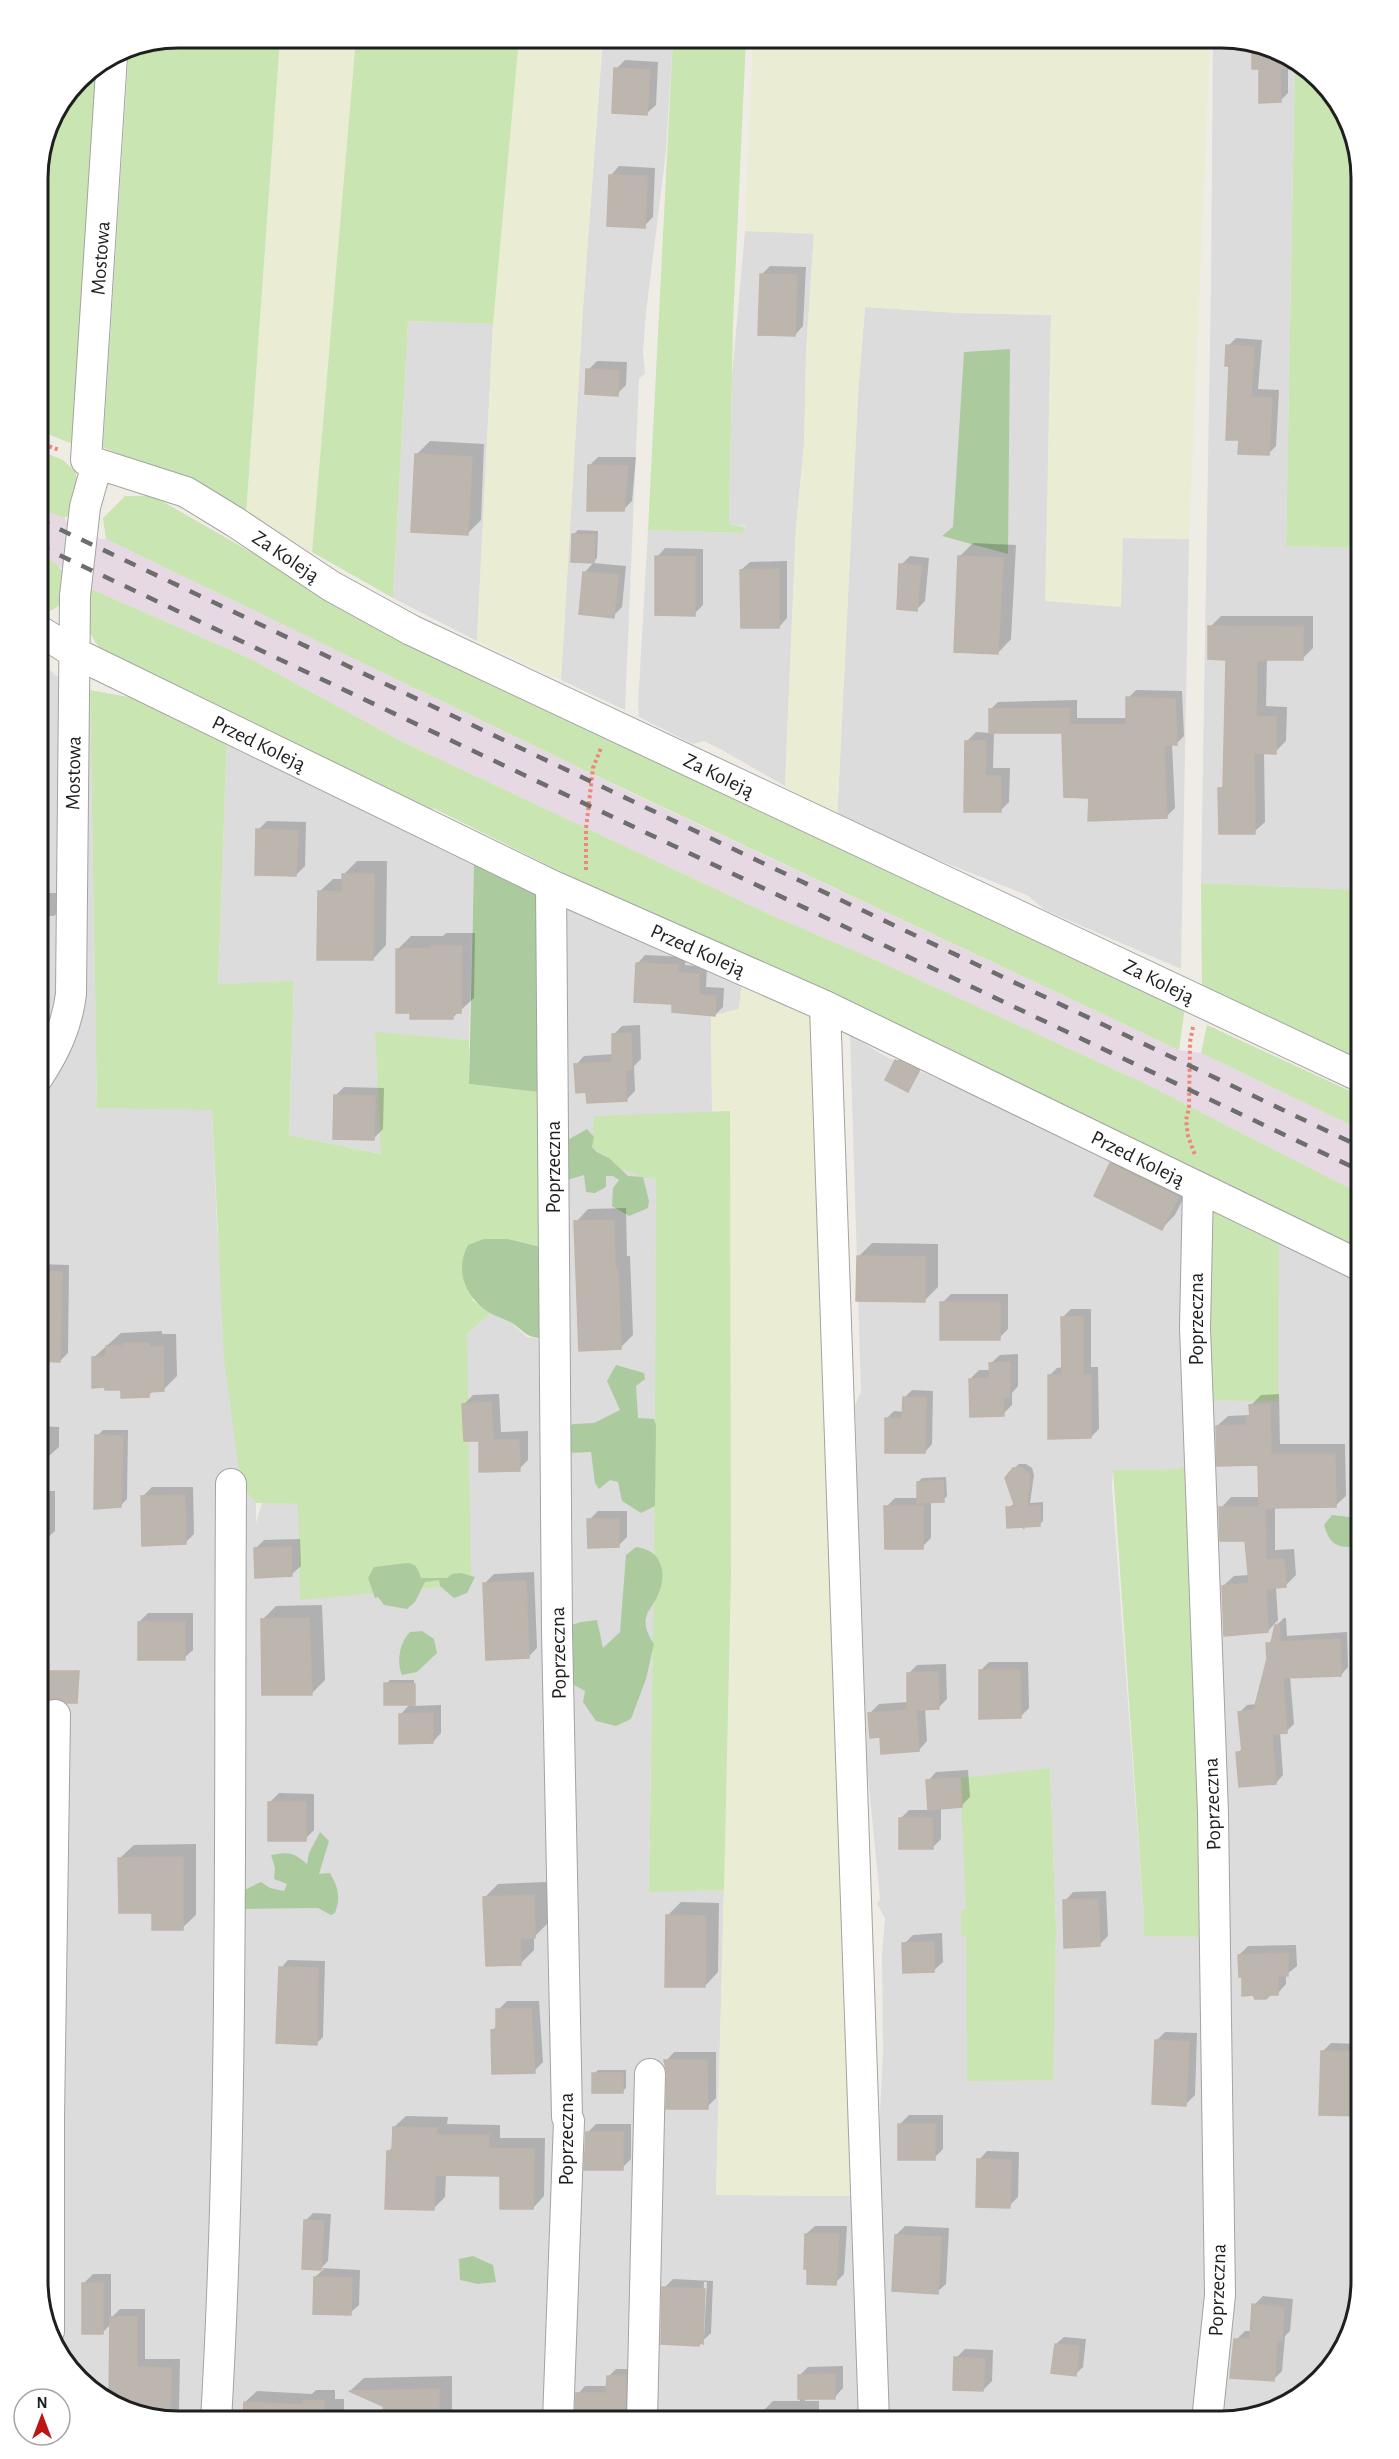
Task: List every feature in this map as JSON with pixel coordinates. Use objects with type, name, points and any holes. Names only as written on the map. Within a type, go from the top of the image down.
[{"type":"street","name":"Mostowa","points":[[48,1059],[61,1036],[68,1016],[71,994],[75,596],[92,462],[112,66]]},
{"type":"street","name":"Za Koleją","points":[[92,462],[186,492],[331,586],[411,630],[1351,1072]]},
{"type":"street","name":"Przed Koleją","points":[[48,636],[75,653],[563,890],[825,1006],[1351,1261]]},
{"type":"street","name":"Poprzeczna","points":[[558,2411],[569,2121],[566,2106],[557,1630],[563,890]]},
{"type":"street","points":[[825,1006],[874,2411]]},
{"type":"street","name":"Poprzeczna","points":[[1199,1187],[1195,1328],[1213,1814],[1220,2295],[1208,2411]]},
{"type":"street","points":[[217,2411],[223,2298],[228,2020],[231,1484]]},
{"type":"street","points":[[49,2295],[49,2118],[56,1715]]},
{"type":"street","points":[[642,2411],[650,2074]]},
{"type":"path","points":[[563,890],[588,864],[586,829],[593,768],[613,726]]},
{"type":"path","points":[[1196,999],[1190,1042],[1190,1100],[1186,1120],[1188,1136],[1202,1180],[1199,1187]]},
{"type":"shaded area","points":[[602,48],[672,48],[666,151],[646,313],[643,352],[645,373],[639,379],[625,710],[561,680],[583,308]]},
{"type":"shaded area","points":[[1213,48],[1229,48],[1263,55],[1295,71],[1286,546],[1351,548],[1351,890],[1201,883]]},
{"type":"shaded area","points":[[745,231],[814,233],[806,354],[804,445],[796,527],[785,786],[704,741],[693,744],[639,717],[638,705],[648,530],[741,533],[746,526],[729,524],[732,377]]},
{"type":"shaded area","points":[[865,307],[959,313],[1051,315],[1046,601],[1123,538],[1189,539],[1181,969],[1045,910],[1027,895],[837,820],[858,394]]},
{"type":"shaded area","points":[[408,321],[493,324],[477,641],[393,598]]},
{"type":"shaded area","points":[[48,512],[627,791],[1179,1050],[1201,1053],[1351,1125],[1351,1189],[1144,1083],[878,961],[773,916],[401,741],[251,659],[91,589],[92,580],[59,567],[48,560]]},
{"type":"shaded area","points":[[48,668],[55,675],[90,690],[97,1107],[212,1108],[217,1227],[241,1486],[256,1503],[256,1523],[262,1503],[298,1504],[466,1375],[467,1334],[491,1313],[512,1323],[527,1337],[543,1339],[551,890],[742,981],[739,1009],[711,1016],[712,1112],[594,1117],[602,1154],[656,1179],[649,1891],[724,1890],[716,2195],[859,2196],[875,2211],[883,2053],[882,1956],[885,1918],[877,1904],[880,1899],[859,1685],[852,1499],[857,1462],[855,1405],[861,1392],[850,1035],[885,1056],[1191,1190],[1189,1461],[1180,1469],[1113,1470],[1112,1487],[1144,1918],[1143,1936],[1204,1937],[1211,2270],[1199,2411],[170,2411],[136,2404],[121,2398],[92,2379],[80,2367],[61,2338],[55,2323],[48,2289]],"holes":[[[1050,1768],[1056,1927],[1052,2080],[966,1935],[961,1936],[961,1910],[966,1909]]]},
{"type":"shaded area","points":[[227,736],[474,860],[469,1040],[375,1033],[382,1154],[289,1135],[294,982],[218,984]]},
{"type":"shaded area","points":[[1279,1236],[1351,1271],[1350,2298],[1347,2314],[1334,2346],[1313,2373],[1278,2398],[1263,2404],[1229,2411],[1221,2411],[1204,1400]]},
{"type":"green space","points":[[170,48],[279,48],[246,514],[103,447],[128,58]]},
{"type":"green space","points":[[279,48],[355,48],[312,552],[246,514]]},
{"type":"green space","points":[[355,48],[518,48],[493,324],[408,321],[393,598],[312,552]]},
{"type":"green space","points":[[518,48],[601,48],[561,680],[477,641],[493,324]]},
{"type":"green space","points":[[672,48],[746,48],[733,324],[729,524],[745,527],[742,533],[648,530]]},
{"type":"green space","points":[[753,48],[1210,48],[1189,539],[1123,538],[1121,607],[1045,601],[1051,315],[959,313],[865,307],[858,394],[837,820],[785,786],[796,527],[804,445],[806,354],[814,234],[745,231]]},
{"type":"green space","points":[[1295,71],[1319,92],[1329,106],[1344,136],[1350,161],[1351,548],[1286,546]]},
{"type":"green space","points":[[100,74],[80,447],[48,434],[48,170],[55,136],[65,113],[80,92]]},
{"type":"green space","points":[[1010,349],[1008,554],[942,536],[953,527],[964,352]]},
{"type":"green space","points":[[48,454],[63,460],[76,472],[78,509],[64,518],[48,512]]},
{"type":"green space","points":[[125,496],[153,496],[249,551],[526,698],[1185,1007],[1179,1050],[584,770],[106,539],[103,518]]},
{"type":"green space","points":[[48,559],[65,574],[63,596],[54,609],[48,611]]},
{"type":"green space","points":[[91,589],[251,659],[401,741],[773,916],[878,961],[1144,1083],[1351,1189],[1351,1250],[662,922],[433,808],[432,812],[114,664],[95,642],[86,625]]},
{"type":"green space","points":[[90,690],[139,699],[227,736],[218,984],[294,981],[289,1135],[381,1154],[375,1032],[469,1040],[469,1084],[538,1092],[545,1248],[508,1239],[472,1300],[491,1313],[467,1334],[471,1584],[300,1600],[298,1504],[256,1503],[241,1486],[224,1359],[212,1110],[97,1108]]},
{"type":"green space","points":[[474,860],[539,889],[538,1092],[469,1084]]},
{"type":"green space","points":[[1201,883],[1351,890],[1351,1060],[1202,993]]},
{"type":"green space","points":[[742,981],[785,1000],[821,1025],[866,2196],[716,2195],[731,1609],[730,1112],[712,1112],[711,1016],[739,1009]]},
{"type":"green space","points":[[1207,1025],[1351,1091],[1351,1125],[1201,1053]]},
{"type":"green space","points":[[730,1111],[731,1577],[724,1890],[649,1892],[656,1179],[619,1168],[592,1147],[594,1116]]},
{"type":"green space","points":[[587,1129],[594,1137],[592,1147],[597,1152],[609,1158],[628,1176],[643,1177],[649,1201],[648,1208],[629,1216],[612,1206],[613,1188],[619,1180],[613,1176],[606,1176],[606,1187],[595,1193],[586,1192],[584,1175],[567,1180],[562,1143]]},
{"type":"green space","points":[[1212,1207],[1279,1236],[1278,1401],[1204,1400]]},
{"type":"green space","points":[[484,1239],[508,1239],[545,1248],[544,1339],[529,1335],[512,1323],[490,1313],[474,1300],[469,1292],[462,1274],[464,1255],[468,1245]]},
{"type":"green space","points":[[616,1365],[644,1373],[645,1379],[636,1386],[638,1418],[654,1419],[656,1426],[655,1506],[641,1513],[622,1501],[618,1482],[610,1480],[599,1489],[595,1483],[591,1452],[567,1453],[561,1436],[573,1424],[594,1423],[620,1410],[607,1381]]},
{"type":"green space","points":[[1189,1461],[1204,1937],[1143,1936],[1144,1918],[1113,1470],[1180,1469]]},
{"type":"green space","points":[[1332,1515],[1350,1517],[1351,1547],[1334,1543],[1328,1536],[1324,1525]]},
{"type":"green space","points":[[636,1547],[645,1549],[657,1558],[661,1565],[662,1580],[657,1597],[646,1618],[646,1629],[654,1644],[646,1679],[631,1719],[616,1726],[596,1721],[583,1702],[585,1691],[572,1684],[568,1626],[597,1620],[603,1648],[620,1632],[626,1555]]},
{"type":"green space","points":[[407,1563],[417,1568],[421,1578],[447,1578],[452,1574],[461,1573],[475,1577],[467,1593],[454,1598],[440,1586],[439,1580],[425,1582],[415,1602],[407,1609],[384,1605],[378,1597],[375,1598],[368,1578],[374,1567]]},
{"type":"green space","points":[[422,1631],[434,1639],[437,1653],[417,1672],[402,1675],[399,1658],[404,1641],[410,1632]]},
{"type":"green space","points":[[1050,1768],[1056,1927],[1053,2080],[967,2081],[966,1936],[961,1936],[961,1910],[966,1909],[960,1778]]},
{"type":"green space","points":[[320,1832],[329,1841],[319,1874],[330,1873],[335,1883],[338,1897],[335,1913],[331,1915],[318,1908],[243,1909],[240,1892],[261,1882],[270,1888],[284,1891],[287,1884],[274,1879],[275,1868],[271,1855],[290,1854],[307,1864],[309,1853]]},
{"type":"green space","points":[[473,2256],[493,2265],[496,2282],[478,2284],[460,2280],[459,2259]]},
{"type":"building","points":[[1252,52],[1278,61],[1291,69],[1280,69],[1281,102],[1259,103],[1259,69],[1252,69]]},
{"type":"building","points":[[614,68],[650,70],[647,115],[612,113]]},
{"type":"building","points":[[609,175],[647,176],[645,228],[607,226]]},
{"type":"building","points":[[760,274],[797,275],[795,336],[758,335]]},
{"type":"building","points":[[1226,345],[1254,347],[1251,397],[1272,398],[1269,455],[1238,454],[1239,440],[1226,440],[1229,366],[1225,366]]},
{"type":"building","points":[[586,369],[619,371],[618,396],[585,394]]},
{"type":"building","points":[[415,454],[472,457],[468,535],[411,532]]},
{"type":"building","points":[[588,465],[628,466],[624,511],[587,511]]},
{"type":"building","points":[[572,534],[595,535],[594,563],[571,562]]},
{"type":"building","points":[[655,556],[695,557],[695,616],[655,615]]},
{"type":"building","points":[[958,556],[1003,558],[998,654],[954,652]]},
{"type":"building","points":[[899,564],[921,566],[917,611],[897,609]]},
{"type":"building","points":[[779,569],[779,628],[741,628],[740,570]]},
{"type":"building","points":[[583,572],[618,575],[614,618],[579,614]]},
{"type":"building","points":[[1208,626],[1303,627],[1303,660],[1257,660],[1256,717],[1276,717],[1276,754],[1254,753],[1255,834],[1219,834],[1218,788],[1223,788],[1226,660],[1208,659]]},
{"type":"building","points":[[1126,697],[1175,699],[1177,745],[1164,745],[1167,818],[1088,821],[1089,798],[1064,797],[1062,733],[989,733],[989,709],[1070,708],[1069,725],[1126,725]]},
{"type":"building","points":[[965,741],[986,741],[985,776],[1001,776],[1001,812],[964,812]]},
{"type":"building","points":[[256,829],[298,831],[296,876],[255,875]]},
{"type":"building","points":[[342,874],[374,874],[373,960],[317,960],[318,891],[342,892]]},
{"type":"building","points":[[431,946],[462,946],[461,1013],[453,1013],[453,1019],[410,1019],[410,1013],[396,1013],[396,949],[431,949]]},
{"type":"building","points":[[636,963],[678,965],[678,973],[699,974],[699,995],[716,996],[715,1016],[672,1012],[672,1004],[634,1002]]},
{"type":"building","points":[[631,1033],[632,1069],[625,1070],[627,1101],[587,1103],[586,1092],[576,1093],[574,1064],[612,1062],[612,1034]]},
{"type":"building","points":[[895,1060],[919,1071],[908,1092],[885,1080]]},
{"type":"building","points":[[334,1095],[375,1096],[374,1140],[333,1139]]},
{"type":"building","points":[[1110,1163],[1178,1197],[1162,1230],[1094,1196]]},
{"type":"building","points":[[614,1220],[621,1349],[579,1351],[574,1221]]},
{"type":"building","points":[[857,1256],[925,1257],[925,1302],[856,1301]]},
{"type":"building","points":[[48,1272],[62,1272],[60,1362],[48,1361]]},
{"type":"building","points":[[940,1302],[1000,1302],[1000,1340],[940,1340]]},
{"type":"building","points":[[1061,1317],[1083,1317],[1083,1375],[1091,1375],[1091,1438],[1048,1439],[1048,1375],[1062,1375]]},
{"type":"building","points":[[123,1343],[149,1343],[149,1347],[163,1347],[164,1391],[149,1392],[149,1397],[121,1398],[121,1390],[105,1390],[105,1387],[92,1388],[92,1357],[106,1357],[106,1346],[122,1346]]},
{"type":"building","points":[[1010,1362],[1010,1397],[1003,1397],[1004,1416],[970,1417],[969,1379],[990,1378],[989,1363]]},
{"type":"building","points":[[903,1397],[926,1398],[925,1453],[885,1453],[885,1418],[902,1419]]},
{"type":"building","points":[[491,1402],[493,1440],[519,1440],[520,1471],[479,1472],[479,1441],[464,1441],[462,1404]]},
{"type":"building","points":[[1270,1404],[1271,1454],[1335,1454],[1336,1507],[1265,1508],[1266,1560],[1284,1559],[1286,1587],[1266,1589],[1268,1632],[1224,1636],[1222,1586],[1249,1583],[1245,1541],[1220,1541],[1219,1507],[1259,1507],[1258,1465],[1217,1466],[1216,1426],[1246,1425],[1246,1417],[1250,1417],[1249,1405]]},
{"type":"building","points":[[95,1435],[123,1436],[121,1507],[94,1509]]},
{"type":"building","points":[[1021,1467],[1030,1475],[1027,1506],[1040,1506],[1040,1526],[1024,1527],[1024,1529],[1023,1527],[1007,1528],[1006,1507],[1015,1507],[1005,1478],[1013,1468]]},
{"type":"building","points":[[943,1480],[944,1502],[917,1503],[917,1482]]},
{"type":"building","points":[[185,1495],[186,1544],[142,1546],[141,1496]]},
{"type":"building","points":[[884,1506],[923,1506],[923,1549],[885,1549]]},
{"type":"building","points":[[587,1519],[619,1519],[619,1547],[588,1548]]},
{"type":"building","points":[[291,1547],[292,1576],[255,1578],[254,1548]]},
{"type":"building","points":[[526,1581],[529,1658],[486,1660],[483,1583]]},
{"type":"building","points":[[309,1618],[312,1695],[262,1695],[261,1619]]},
{"type":"building","points":[[138,1622],[185,1622],[185,1660],[138,1660]]},
{"type":"building","points":[[1275,1625],[1279,1625],[1280,1642],[1340,1639],[1341,1676],[1283,1678],[1287,1733],[1272,1734],[1276,1784],[1239,1787],[1236,1752],[1242,1752],[1238,1712],[1254,1710],[1267,1659],[1266,1643],[1271,1643]]},
{"type":"building","points":[[979,1670],[1020,1670],[1021,1718],[979,1719]]},
{"type":"building","points":[[48,1671],[79,1671],[77,1703],[67,1703],[55,1698],[48,1700]]},
{"type":"building","points":[[938,1672],[939,1709],[916,1710],[919,1751],[881,1754],[880,1737],[870,1738],[868,1713],[907,1710],[907,1673]]},
{"type":"building","points":[[384,1683],[415,1684],[415,1705],[384,1705]]},
{"type":"building","points":[[433,1713],[433,1743],[399,1744],[399,1714]]},
{"type":"building","points":[[960,1778],[962,1807],[928,1810],[926,1780]]},
{"type":"building","points":[[268,1802],[306,1802],[306,1841],[268,1841]]},
{"type":"building","points":[[899,1818],[932,1818],[933,1849],[899,1849]]},
{"type":"building","points":[[183,1857],[183,1930],[152,1930],[152,1913],[119,1913],[118,1858]]},
{"type":"building","points":[[534,1895],[535,1938],[520,1938],[521,1965],[486,1966],[483,1897]]},
{"type":"building","points":[[1098,1899],[1100,1946],[1064,1948],[1063,1900]]},
{"type":"building","points":[[666,1915],[706,1916],[705,1987],[665,1987]]},
{"type":"building","points":[[934,1942],[934,1972],[903,1973],[902,1943]]},
{"type":"building","points":[[1288,1953],[1288,1976],[1278,1976],[1278,1995],[1270,1995],[1266,1999],[1255,1999],[1253,1995],[1242,1996],[1242,1977],[1239,1977],[1238,1955]]},
{"type":"building","points":[[279,1967],[318,1968],[317,2045],[276,2043]]},
{"type":"building","points":[[496,2009],[531,2009],[535,2073],[492,2074],[491,2030],[496,2029]]},
{"type":"building","points":[[1155,2040],[1189,2042],[1186,2106],[1152,2104]]},
{"type":"building","points":[[1321,2051],[1351,2052],[1351,2116],[1319,2115]]},
{"type":"building","points":[[664,2060],[707,2060],[708,2109],[666,2109],[667,2074]]},
{"type":"building","points":[[592,2073],[623,2073],[623,2093],[592,2093]]},
{"type":"building","points":[[898,2124],[935,2124],[935,2160],[898,2160]]},
{"type":"building","points":[[393,2127],[437,2128],[436,2135],[489,2135],[489,2149],[534,2149],[533,2209],[500,2209],[500,2176],[435,2175],[434,2210],[385,2209],[387,2151],[392,2150]]},
{"type":"building","points":[[586,2132],[623,2132],[623,2170],[584,2170]]},
{"type":"building","points":[[977,2159],[1011,2160],[1010,2208],[976,2207]]},
{"type":"building","points":[[304,2220],[324,2221],[321,2270],[302,2269]]},
{"type":"building","points":[[805,2234],[839,2234],[836,2285],[807,2284],[807,2269],[804,2269]]},
{"type":"building","points":[[895,2235],[941,2237],[938,2294],[892,2291]]},
{"type":"building","points":[[314,2277],[352,2278],[351,2315],[313,2314]]},
{"type":"building","points":[[82,2283],[103,2283],[103,2334],[82,2334]]},
{"type":"building","points":[[662,2287],[705,2289],[703,2344],[699,2343],[699,2346],[661,2344]]},
{"type":"building","points":[[1252,2304],[1284,2308],[1282,2341],[1277,2341],[1274,2381],[1230,2378],[1234,2339],[1250,2339]]},
{"type":"building","points":[[110,2317],[137,2317],[137,2367],[171,2368],[170,2411],[136,2404],[109,2391]]},
{"type":"building","points":[[1055,2344],[1079,2346],[1076,2376],[1051,2373]]},
{"type":"building","points":[[954,2357],[985,2359],[983,2391],[953,2390]]},
{"type":"building","points":[[835,2374],[835,2399],[798,2399],[798,2375]]},
{"type":"building","points":[[607,2376],[626,2376],[625,2411],[575,2411],[576,2393],[606,2393]]},
{"type":"building","points":[[439,2389],[439,2411],[383,2411],[383,2406],[349,2391]]},
{"type":"building","points":[[303,2401],[324,2401],[324,2411],[244,2411],[244,2402],[303,2405]]},
{"type":"railway","points":[[48,524],[1351,1142]]},
{"type":"railway","points":[[48,550],[1351,1166]]}]
